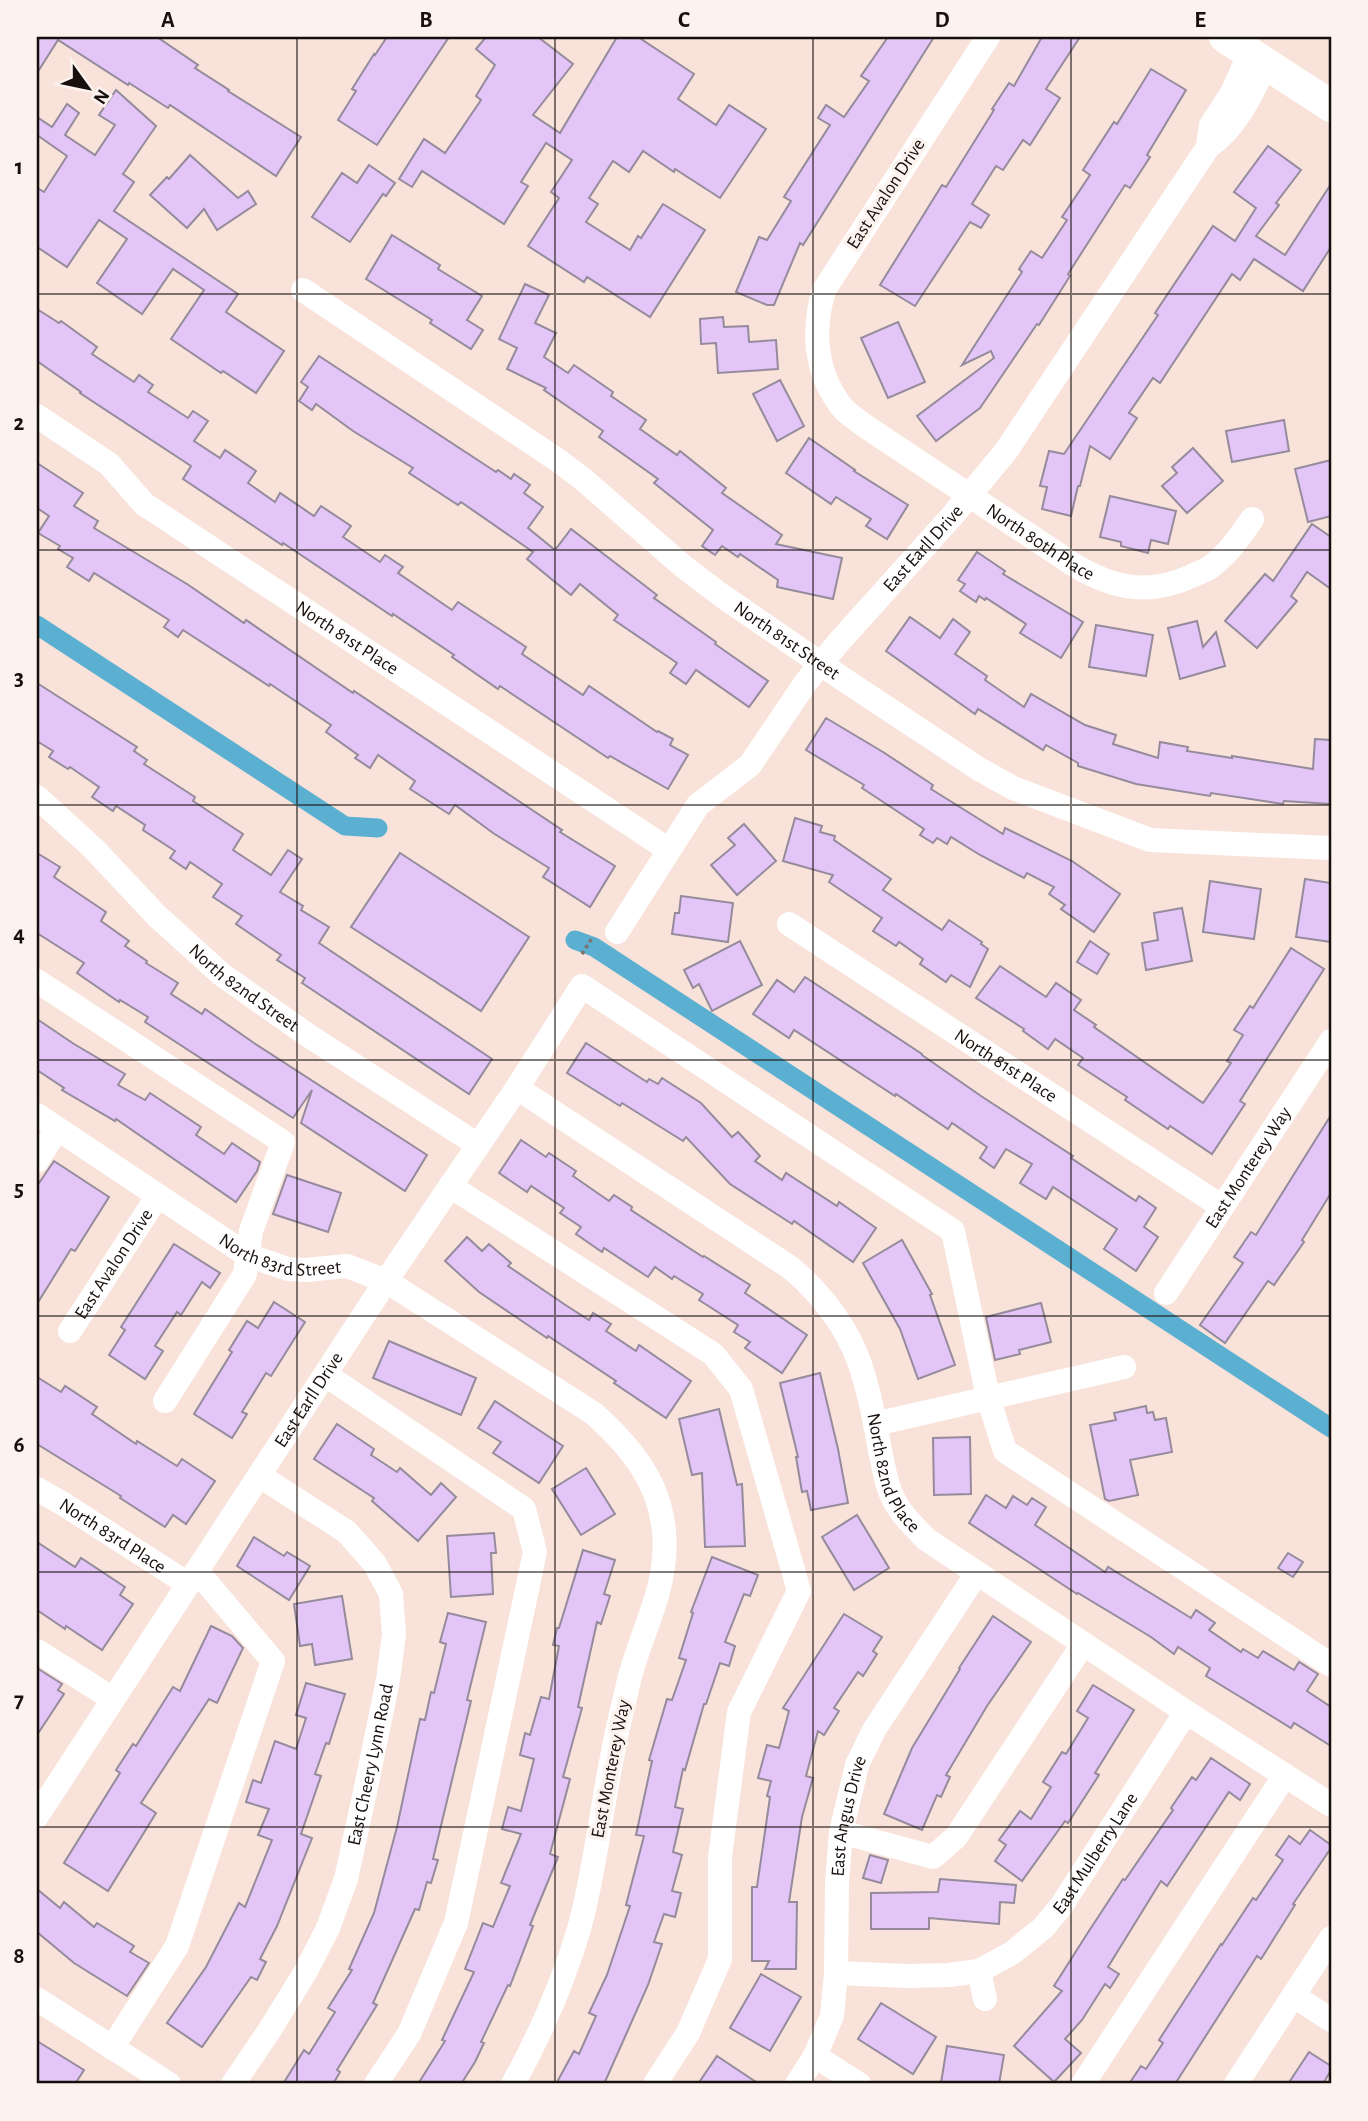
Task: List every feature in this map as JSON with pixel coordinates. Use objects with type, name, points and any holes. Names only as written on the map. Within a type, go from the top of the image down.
[{"type":"main road","points":[[1247,51],[1331,106]]},
{"type":"street","name":"East Avalon Drive","points":[[819,362],[818,309],[824,290],[988,37]]},
{"type":"street","name":"East Earll Drive","points":[[617,932],[698,805],[750,765],[820,665],[969,497],[1006,451],[1208,146],[1223,136],[1246,104],[1247,51]]},
{"type":"street","name":"North 81st Street","points":[[303,290],[568,467],[684,568],[820,665],[979,769],[1013,788],[1150,840],[1331,848]]},
{"type":"street","name":"North 80th Place","points":[[819,362],[829,387],[842,408],[862,424],[969,497],[1096,578],[1137,588],[1157,588],[1179,582],[1213,566],[1235,543],[1252,519]]},
{"type":"street","name":"North 81st Place","points":[[37,416],[109,464],[144,504],[669,849]]},
{"type":"street","name":"North 82nd Street","points":[[37,797],[94,849],[156,915],[221,974],[306,1034],[478,1145]]},
{"type":"street","name":"North 81st Place","points":[[789,924],[1222,1206]]},
{"type":"street","points":[[37,981],[282,1142],[251,1231],[245,1275],[165,1401]]},
{"type":"street","name":"East Earll Drive","points":[[37,1816],[582,986],[953,1231],[988,1397]]},
{"type":"street","name":"East Monterey Way","points":[[1166,1293],[1331,1041]]},
{"type":"street","name":"North 82nd Place","points":[[517,1088],[791,1268],[814,1288],[833,1310],[850,1339],[864,1375],[885,1475],[894,1502],[926,1539],[1331,1805]]},
{"type":"street","points":[[37,1161],[47,1122]]},
{"type":"street","name":"North 83rd Street","points":[[47,1122],[247,1255],[288,1269],[347,1266],[386,1281],[593,1413],[632,1451]]},
{"type":"street","points":[[450,1186],[713,1354],[741,1389],[799,1591],[739,1712],[720,1857],[720,1959],[688,2033],[654,2084]]},
{"type":"street","name":"East Avalon Drive","points":[[70,1331],[157,1197]]},
{"type":"street","points":[[875,1424],[1124,1367]]},
{"type":"street","points":[[326,1375],[524,1509],[535,1552],[456,1923],[410,2034],[376,2084]]},
{"type":"street","points":[[988,1397],[1005,1451],[1331,1665]]},
{"type":"street","name":"East Monterey Way","points":[[513,2084],[534,2046],[579,1928],[613,1750],[631,1675],[657,1600],[665,1559],[664,1529],[658,1500],[648,1476],[632,1451]]},
{"type":"street","name":"East Cheery Lynn Road","points":[[233,2084],[270,2031],[306,1970],[328,1928],[346,1879],[388,1680],[394,1634],[391,1594],[375,1564],[347,1532],[260,1476]]},
{"type":"street","name":"North 83rd Place","points":[[37,1489],[192,1578],[273,1661],[177,1946],[112,2048]]},
{"type":"street","name":"East Angus Drive","points":[[797,2084],[815,2056],[831,2016],[836,1973],[837,1882],[841,1832],[857,1765],[874,1730],[978,1573]]},
{"type":"street","points":[[841,1832],[933,1857],[956,1837],[1083,1644]]},
{"type":"street","points":[[37,1651],[113,1699]]},
{"type":"street","name":"East Mulberry Lane","points":[[836,1973],[922,1976],[979,1971],[1013,1953],[1042,1928],[1062,1905],[1186,1712]]},
{"type":"street","points":[[1083,2084],[1285,1775]]},
{"type":"street","points":[[1236,2084],[1331,1938]]},
{"type":"street","points":[[979,1971],[985,1999]]},
{"type":"street","points":[[1294,1996],[1331,2020]]},
{"type":"street","points":[[37,1999],[169,2084]]},
{"type":"street","points":[[815,2056],[859,2084]]},
{"type":"path","points":[[582,954],[592,938]]},
{"type":"building","points":[[37,37],[157,37],[198,65],[195,68],[228,91],[301,137],[276,176],[170,105],[168,108],[129,83],[128,85],[58,40],[37,73]]},
{"type":"building","points":[[387,37],[449,37],[377,145],[338,120],[356,91],[352,89]]},
{"type":"building","points":[[486,37],[538,37],[573,64],[533,115],[560,133],[617,37],[638,37],[694,74],[678,99],[716,125],[729,105],[766,129],[720,198],[643,151],[629,172],[613,161],[589,198],[598,204],[586,222],[630,250],[663,204],[705,230],[650,317],[587,277],[584,282],[528,246],[559,198],[551,192],[572,160],[546,143],[521,182],[528,186],[504,224],[422,171],[412,187],[399,179],[424,139],[445,153],[481,100],[476,96],[495,65],[476,49]]},
{"type":"building","points":[[888,37],[934,37],[803,245],[800,243],[774,305],[767,305],[736,292],[759,237],[767,240],[791,201],[784,197],[830,125],[818,118],[826,105],[844,117],[869,81],[861,76]]},
{"type":"building","points":[[1042,37],[1080,37],[1046,89],[1060,98],[1030,145],[1023,140],[1003,170],[996,166],[972,204],[989,215],[981,228],[970,222],[915,306],[880,285],[942,185],[946,187],[1009,83],[1014,86]]},
{"type":"building","points":[[1151,69],[1186,90],[1147,155],[1150,157],[1130,188],[1125,185],[1039,325],[1037,324],[980,408],[936,441],[917,416],[994,358],[991,351],[962,365],[1022,272],[1019,269],[1031,251],[1042,258],[1067,220],[1062,217],[1090,175],[1083,170],[1114,122],[1117,124]]},
{"type":"building","points":[[116,90],[156,126],[123,174],[134,182],[114,211],[238,294],[226,312],[284,351],[256,393],[171,339],[204,290],[173,269],[142,314],[97,283],[127,239],[99,220],[67,267],[37,247],[37,188],[44,192],[67,156],[37,135],[37,117],[52,127],[67,104],[79,113],[65,135],[95,155],[115,125],[99,115]]},
{"type":"building","points":[[1268,146],[1301,170],[1256,236],[1285,255],[1331,184],[1331,247],[1303,291],[1254,259],[1240,280],[1232,274],[1160,383],[1153,378],[1129,413],[1137,418],[1110,459],[1090,446],[1071,516],[1042,509],[1047,487],[1040,486],[1049,451],[1064,454],[1158,315],[1155,313],[1213,226],[1235,241],[1256,208],[1234,192]]},
{"type":"building","points":[[190,155],[238,198],[248,191],[256,204],[217,230],[204,209],[187,228],[150,195],[167,177],[169,179]]},
{"type":"building","points":[[369,165],[395,183],[386,196],[383,194],[350,242],[312,217],[342,173],[357,183]]},
{"type":"building","points":[[392,235],[440,265],[438,269],[482,296],[467,320],[483,330],[471,349],[430,323],[432,320],[366,279]]},
{"type":"building","points":[[525,284],[549,295],[535,323],[556,333],[544,357],[568,373],[574,365],[613,392],[611,396],[646,420],[640,429],[677,455],[680,451],[726,488],[722,493],[782,535],[776,544],[842,558],[833,599],[777,587],[778,580],[740,554],[738,557],[722,546],[715,555],[702,546],[713,530],[654,483],[658,479],[599,437],[603,431],[544,390],[546,388],[507,369],[517,348],[499,339]]},
{"type":"building","points":[[37,309],[59,323],[61,321],[97,347],[92,354],[134,382],[139,375],[153,385],[148,392],[188,418],[193,411],[208,421],[194,441],[220,458],[225,450],[256,471],[248,483],[275,502],[280,493],[314,516],[321,506],[351,526],[343,537],[380,562],[385,555],[403,567],[398,573],[452,610],[458,602],[526,647],[522,654],[583,695],[589,686],[657,732],[673,739],[670,745],[688,755],[668,789],[610,756],[608,758],[500,686],[498,689],[393,614],[392,616],[183,479],[191,466],[80,393],[37,361]]},
{"type":"building","points":[[723,317],[724,327],[748,326],[749,342],[776,340],[778,369],[718,373],[716,343],[701,344],[700,319]]},
{"type":"building","points":[[898,322],[925,382],[888,398],[861,338]]},
{"type":"building","points":[[319,356],[496,472],[498,470],[511,479],[514,474],[530,485],[524,493],[543,507],[528,528],[555,550],[571,529],[657,595],[654,598],[768,681],[749,707],[696,670],[686,684],[670,673],[677,663],[614,620],[618,615],[580,584],[571,595],[527,559],[533,552],[461,502],[458,505],[409,473],[413,468],[353,431],[316,404],[312,410],[299,401],[308,387],[301,382]]},
{"type":"building","points":[[780,380],[804,426],[777,441],[753,394]]},
{"type":"building","points":[[1284,420],[1289,451],[1232,462],[1226,431]]},
{"type":"building","points":[[809,438],[854,471],[908,505],[887,539],[866,526],[871,519],[836,497],[831,504],[786,473]]},
{"type":"building","points":[[1193,448],[1223,481],[1187,513],[1162,486],[1177,473],[1172,467]]},
{"type":"building","points":[[1331,460],[1331,516],[1308,522],[1295,469]]},
{"type":"building","points":[[37,463],[83,493],[74,506],[98,521],[94,528],[187,584],[244,623],[246,620],[562,830],[560,832],[615,866],[590,907],[543,877],[549,868],[493,833],[455,805],[449,814],[410,789],[415,781],[378,755],[370,768],[355,758],[358,755],[326,732],[331,725],[270,684],[269,686],[183,630],[178,637],[164,627],[169,620],[94,573],[89,581],[67,567],[73,558],[58,549],[60,546],[38,533],[49,516],[37,508]]},
{"type":"building","points":[[1110,496],[1176,511],[1168,544],[1151,540],[1148,553],[1100,537]]},
{"type":"building","points":[[1312,524],[1331,537],[1331,589],[1307,572],[1291,596],[1297,601],[1257,648],[1225,621],[1265,574],[1273,581]]},
{"type":"building","points":[[977,552],[1005,571],[1003,574],[1083,622],[1061,658],[1020,633],[1026,624],[986,598],[985,600],[979,596],[976,602],[960,591],[965,584],[958,580]]},
{"type":"building","points":[[910,617],[940,638],[953,619],[970,632],[955,654],[987,676],[985,680],[1024,707],[1031,694],[1085,725],[1116,735],[1113,744],[1158,758],[1160,742],[1188,747],[1187,751],[1313,769],[1315,739],[1331,740],[1331,804],[1284,801],[1283,804],[1211,793],[1210,796],[1136,784],[1078,766],[1078,763],[1046,745],[1043,750],[978,709],[975,714],[886,651]]},
{"type":"building","points":[[1197,621],[1203,647],[1216,632],[1225,666],[1180,679],[1168,628]]},
{"type":"building","points":[[1096,625],[1153,635],[1146,676],[1089,667]]},
{"type":"building","points":[[37,683],[137,747],[134,751],[147,760],[144,764],[195,797],[193,801],[243,834],[233,850],[271,875],[288,850],[302,859],[280,892],[303,906],[301,910],[329,927],[319,943],[492,1059],[469,1094],[302,983],[305,978],[277,960],[281,955],[236,924],[242,916],[213,897],[222,884],[190,862],[186,869],[170,858],[175,851],[143,830],[145,825],[116,806],[113,811],[92,797],[99,787],[70,767],[68,769],[49,757],[53,751],[37,741]]},
{"type":"building","points":[[826,718],[883,752],[933,785],[931,789],[1003,834],[1005,828],[1072,861],[1120,894],[1094,932],[1061,909],[1065,905],[1049,894],[1054,887],[1027,873],[1024,878],[951,837],[947,844],[937,838],[933,843],[920,835],[924,829],[862,788],[864,785],[806,750]]},
{"type":"building","points":[[795,818],[822,826],[820,832],[835,836],[834,840],[891,879],[883,890],[942,930],[949,920],[982,942],[988,949],[970,987],[951,975],[946,982],[920,964],[923,959],[899,942],[896,946],[873,931],[882,918],[829,882],[833,875],[783,861]]},
{"type":"building","points":[[744,824],[776,861],[737,895],[711,865],[735,845],[728,838]]},
{"type":"building","points":[[37,853],[60,867],[54,877],[106,912],[101,921],[129,941],[125,946],[178,983],[171,994],[202,1014],[205,1009],[427,1155],[405,1191],[301,1123],[312,1090],[293,1118],[145,1022],[148,1017],[120,1000],[119,1002],[77,973],[84,963],[37,933]]},
{"type":"building","points":[[400,853],[529,937],[481,1011],[351,927]]},
{"type":"building","points":[[1305,879],[1331,883],[1331,942],[1296,937]]},
{"type":"building","points":[[1210,881],[1261,889],[1254,939],[1203,932]]},
{"type":"building","points":[[681,896],[733,903],[728,942],[672,934]]},
{"type":"building","points":[[1182,908],[1192,961],[1146,970],[1142,943],[1158,940],[1154,913]]},
{"type":"building","points":[[740,941],[762,985],[712,1011],[699,984],[693,988],[684,970]]},
{"type":"building","points":[[1090,941],[1109,954],[1097,974],[1077,962]]},
{"type":"building","points":[[1291,948],[1324,969],[1240,1101],[1245,1104],[1212,1154],[1125,1100],[1127,1097],[1078,1065],[1083,1058],[1055,1039],[1048,1049],[1023,1031],[1024,1029],[976,998],[1000,966],[1046,997],[1056,983],[1081,1000],[1074,1010],[1096,1025],[1094,1027],[1203,1103],[1231,1063],[1227,1061],[1243,1035],[1234,1030],[1250,1006],[1253,1008]]},
{"type":"building","points":[[805,977],[1136,1201],[1139,1196],[1156,1208],[1144,1227],[1158,1237],[1136,1271],[1104,1249],[1117,1229],[1053,1187],[1046,1199],[1020,1183],[1032,1164],[1006,1149],[994,1168],[980,1158],[987,1147],[952,1123],[948,1129],[794,1030],[789,1038],[753,1014],[777,980],[794,992]]},
{"type":"building","points":[[37,1019],[125,1074],[118,1085],[145,1100],[150,1093],[201,1127],[196,1135],[224,1154],[232,1143],[260,1162],[236,1202],[116,1119],[115,1121],[62,1090],[64,1088],[37,1070]]},
{"type":"building","points":[[586,1043],[647,1082],[649,1079],[658,1084],[662,1078],[701,1103],[732,1137],[738,1132],[760,1156],[755,1161],[782,1180],[786,1173],[837,1206],[839,1202],[876,1228],[853,1262],[794,1221],[792,1224],[730,1184],[686,1137],[683,1141],[567,1073]]},
{"type":"building","points":[[1331,1115],[1331,1193],[1302,1240],[1304,1242],[1274,1285],[1268,1281],[1225,1343],[1200,1325],[1243,1263],[1234,1257],[1251,1232],[1256,1235]]},
{"type":"building","points":[[521,1140],[546,1157],[549,1153],[576,1171],[573,1176],[609,1201],[614,1195],[632,1207],[631,1210],[750,1285],[745,1293],[807,1335],[782,1373],[745,1348],[750,1342],[734,1332],[738,1325],[699,1300],[703,1294],[674,1276],[672,1279],[655,1267],[648,1277],[604,1248],[602,1252],[576,1234],[581,1227],[560,1213],[564,1208],[531,1186],[527,1192],[499,1173]]},
{"type":"building","points":[[54,1161],[109,1197],[75,1251],[71,1249],[37,1304],[37,1186]]},
{"type":"building","points":[[287,1175],[341,1193],[328,1232],[273,1214]]},
{"type":"building","points":[[467,1237],[482,1251],[489,1244],[511,1263],[508,1266],[589,1320],[593,1313],[611,1324],[606,1331],[636,1351],[639,1345],[691,1381],[666,1418],[614,1383],[616,1381],[479,1292],[445,1261]]},
{"type":"building","points":[[902,1240],[932,1294],[930,1295],[955,1365],[918,1379],[900,1329],[863,1263]]},
{"type":"building","points":[[174,1244],[220,1273],[210,1288],[202,1282],[181,1315],[177,1312],[155,1346],[163,1351],[145,1379],[109,1355],[125,1330],[121,1327]]},
{"type":"building","points":[[274,1302],[305,1322],[271,1376],[266,1373],[242,1412],[247,1414],[232,1438],[194,1414],[232,1352],[229,1350],[247,1321],[258,1328]]},
{"type":"building","points":[[1041,1303],[1051,1342],[1019,1350],[1020,1354],[995,1360],[986,1317]]},
{"type":"building","points":[[389,1341],[476,1378],[461,1415],[373,1378]]},
{"type":"building","points":[[820,1373],[848,1503],[811,1510],[807,1491],[802,1492],[798,1457],[780,1383]]},
{"type":"building","points":[[37,1377],[61,1392],[65,1386],[97,1407],[92,1414],[136,1444],[137,1441],[177,1466],[182,1459],[215,1481],[186,1524],[173,1515],[165,1527],[37,1444]]},
{"type":"building","points":[[495,1401],[563,1446],[539,1483],[493,1453],[501,1442],[478,1428]]},
{"type":"building","points":[[1146,1406],[1147,1413],[1153,1412],[1155,1420],[1166,1418],[1172,1452],[1130,1460],[1138,1495],[1109,1501],[1105,1499],[1090,1425],[1116,1420],[1114,1413]]},
{"type":"building","points":[[719,1409],[737,1485],[742,1484],[745,1546],[705,1547],[702,1473],[692,1475],[679,1419]]},
{"type":"building","points":[[337,1424],[374,1449],[371,1455],[397,1472],[400,1468],[431,1495],[441,1483],[456,1497],[418,1541],[372,1501],[374,1498],[314,1459]]},
{"type":"building","points":[[970,1437],[971,1494],[934,1495],[933,1438]]},
{"type":"building","points":[[586,1468],[615,1514],[581,1535],[552,1489]]},
{"type":"building","points":[[986,1495],[1006,1508],[1013,1496],[1027,1505],[1032,1498],[1046,1507],[1035,1525],[1105,1572],[1108,1567],[1191,1618],[1196,1610],[1215,1623],[1209,1630],[1241,1652],[1243,1649],[1258,1658],[1263,1651],[1294,1670],[1299,1662],[1318,1674],[1307,1691],[1331,1707],[1331,1746],[1294,1723],[1291,1728],[1206,1676],[1210,1668],[1178,1647],[1174,1654],[969,1523]]},
{"type":"building","points":[[857,1515],[889,1568],[854,1590],[822,1537]]},
{"type":"building","points":[[494,1533],[496,1553],[491,1553],[493,1594],[451,1597],[447,1536]]},
{"type":"building","points":[[254,1537],[284,1556],[287,1552],[310,1566],[289,1600],[237,1566]]},
{"type":"building","points":[[37,1542],[75,1567],[81,1558],[125,1587],[120,1595],[133,1604],[102,1650],[37,1610]]},
{"type":"building","points":[[583,1550],[615,1560],[604,1594],[610,1596],[601,1624],[597,1622],[578,1707],[582,1708],[563,1777],[570,1779],[550,1854],[558,1857],[530,1925],[533,1926],[510,1986],[508,1985],[481,2042],[484,2043],[475,2062],[461,2084],[418,2084],[445,2041],[442,2040],[474,1972],[465,1969],[483,1923],[493,1927],[510,1886],[501,1883],[521,1834],[502,1829],[508,1807],[521,1811],[534,1759],[520,1755],[525,1733],[530,1735],[541,1697],[549,1699],[559,1646],[553,1645]]},
{"type":"building","points":[[1288,1553],[1303,1562],[1293,1577],[1278,1568]]},
{"type":"building","points":[[712,1557],[758,1575],[750,1596],[744,1594],[725,1642],[735,1646],[729,1666],[720,1663],[704,1704],[685,1770],[683,1769],[675,1807],[683,1809],[673,1852],[682,1855],[672,1891],[681,1893],[675,1917],[664,1914],[654,1942],[662,1944],[648,1985],[604,2084],[556,2084],[574,2051],[579,2054],[596,2016],[589,2013],[607,1975],[630,1906],[626,1905],[644,1836],[636,1835],[652,1761],[649,1760],[667,1699],[672,1700],[686,1660],[679,1658],[693,1613],[691,1612]]},
{"type":"building","points":[[342,1596],[352,1659],[315,1665],[312,1644],[300,1646],[294,1604]]},
{"type":"building","points":[[448,1613],[486,1622],[467,1700],[471,1701],[433,1859],[438,1860],[431,1883],[427,1882],[419,1910],[415,1909],[373,2003],[377,2005],[337,2070],[340,2072],[333,2084],[283,2084],[304,2050],[309,2054],[335,2012],[328,2008],[352,1970],[349,1969],[374,1913],[397,1827],[420,1719],[425,1720],[431,1692],[434,1693],[446,1644],[440,1642]]},
{"type":"building","points":[[844,1614],[882,1637],[873,1651],[877,1654],[863,1676],[858,1672],[834,1708],[839,1711],[824,1735],[818,1731],[806,1776],[813,1778],[802,1817],[789,1902],[797,1902],[796,1969],[765,1969],[769,1961],[752,1961],[752,1887],[757,1887],[771,1781],[758,1778],[767,1745],[779,1748],[789,1711],[783,1708]]},
{"type":"building","points":[[993,1616],[1031,1642],[987,1706],[946,1775],[950,1777],[941,1797],[937,1795],[922,1830],[884,1814],[912,1748]]},
{"type":"building","points":[[211,1626],[232,1636],[243,1648],[217,1703],[209,1699],[141,1803],[156,1813],[108,1891],[64,1863],[120,1773],[116,1770],[133,1744],[136,1746],[173,1687],[180,1691]]},
{"type":"building","points":[[37,1668],[62,1684],[58,1690],[64,1694],[37,1735]]},
{"type":"building","points":[[306,1683],[345,1694],[329,1744],[326,1743],[315,1774],[321,1776],[301,1834],[312,1838],[277,1926],[260,1959],[266,1962],[257,1980],[251,1977],[202,2047],[167,2023],[206,1967],[239,1903],[245,1907],[272,1840],[258,1835],[269,1809],[246,1802],[253,1780],[261,1783],[275,1741],[296,1749],[306,1718],[296,1715]]},
{"type":"building","points":[[1093,1685],[1134,1710],[1095,1773],[1099,1775],[1068,1823],[1065,1821],[1022,1881],[995,1861],[1006,1845],[999,1840],[1020,1811],[1031,1819],[1051,1787],[1043,1782],[1062,1752],[1066,1754],[1088,1718],[1077,1711]]},
{"type":"building","points":[[1211,1758],[1250,1784],[1240,1800],[1229,1792],[1167,1886],[1161,1881],[1108,1967],[1119,1974],[1110,1988],[1105,1984],[1082,2020],[1065,2039],[1081,2053],[1054,2082],[1014,2046],[1062,1991],[1054,1986],[1087,1934],[1173,1810],[1171,1808],[1192,1777],[1196,1780]]},
{"type":"building","points":[[1310,1830],[1331,1845],[1331,1848],[1293,1904],[1295,1905],[1261,1959],[1257,1956],[1175,2084],[1129,2084],[1141,2066],[1146,2069],[1163,2043],[1159,2040],[1221,1944],[1283,1860],[1276,1855],[1289,1836],[1300,1844]]},
{"type":"building","points":[[870,1855],[888,1860],[881,1883],[863,1878]]},
{"type":"building","points":[[940,1879],[1016,1885],[1014,1903],[1000,1902],[999,1924],[929,1918],[929,1929],[871,1929],[871,1893],[938,1892]]},
{"type":"building","points":[[37,1889],[60,1908],[64,1902],[94,1927],[97,1923],[134,1946],[130,1952],[149,1963],[127,1996],[74,1963],[37,1932]]},
{"type":"building","points":[[761,1974],[801,1997],[770,2051],[730,2028]]},
{"type":"building","points":[[881,2003],[936,2037],[913,2074],[858,2039]]},
{"type":"building","points":[[37,2041],[84,2070],[75,2084],[37,2084]]},
{"type":"building","points":[[947,2046],[1004,2055],[999,2084],[941,2083]]},
{"type":"building","points":[[1309,2052],[1331,2066],[1323,2084],[1288,2084]]},
{"type":"building","points":[[717,2056],[759,2084],[698,2084]]},
{"type":"waterway","points":[[37,625],[345,826],[378,828]]},
{"type":"waterway","points":[[575,940],[594,947],[1331,1428]]}]
